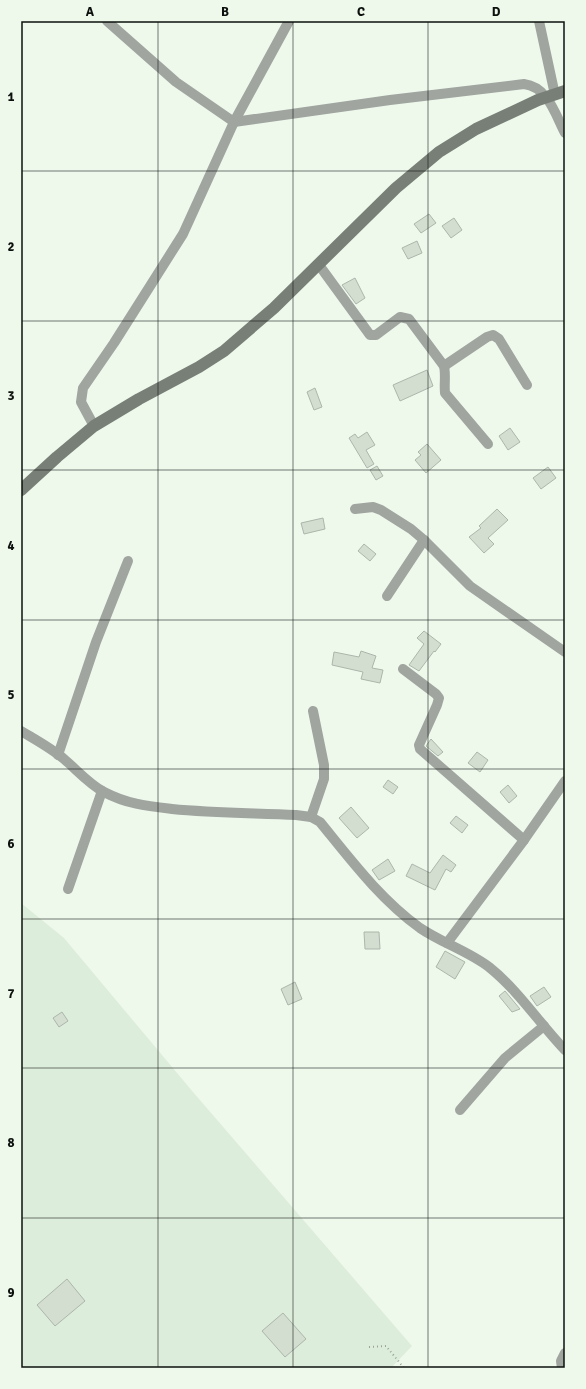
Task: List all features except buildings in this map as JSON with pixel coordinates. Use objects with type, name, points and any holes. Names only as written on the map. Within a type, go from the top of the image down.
[{"type":"street","points":[[107,21],[176,82],[234,122],[390,100],[524,84],[556,94]]},
{"type":"street","points":[[94,426],[81,402],[81,396],[84,388],[183,234],[234,122],[289,21]]},
{"type":"street","points":[[539,21],[565,133]]},
{"type":"street","points":[[21,490],[94,426],[139,399],[199,367],[224,351],[274,308],[396,188],[439,152],[476,128],[556,94]]},
{"type":"street","points":[[319,265],[370,335],[376,335],[400,317],[409,319],[444,366],[446,374],[444,386],[445,393],[488,444]]},
{"type":"street","points":[[444,366],[487,337],[493,335],[499,339],[527,385]]},
{"type":"street","points":[[355,509],[372,507],[381,510],[410,529],[424,540],[470,586],[565,652]]},
{"type":"street","points":[[387,596],[424,540]]},
{"type":"street","points":[[58,755],[96,642],[128,561]]},
{"type":"street","points":[[403,669],[436,694],[439,698],[419,746],[420,749],[524,840]]},
{"type":"street","points":[[310,817],[324,779],[324,765],[313,711]]},
{"type":"street","points":[[21,731],[46,745],[84,778],[102,791],[136,804],[197,812],[259,813],[310,817],[320,822],[369,881],[400,912],[422,929],[472,956],[509,984],[565,1050]]},
{"type":"street","points":[[447,943],[524,840],[565,781]]},
{"type":"street","points":[[68,889],[102,791]]},
{"type":"street","points":[[460,1110],[505,1058],[544,1026]]},
{"type":"street","points":[[562,1368],[561,1361],[565,1353]]},
{"type":"path","points":[[369,1347],[386,1346],[404,1368]]},
{"type":"shaded area","points":[[21,903],[64,938],[193,1092],[412,1346],[391,1368],[21,1368]]}]
